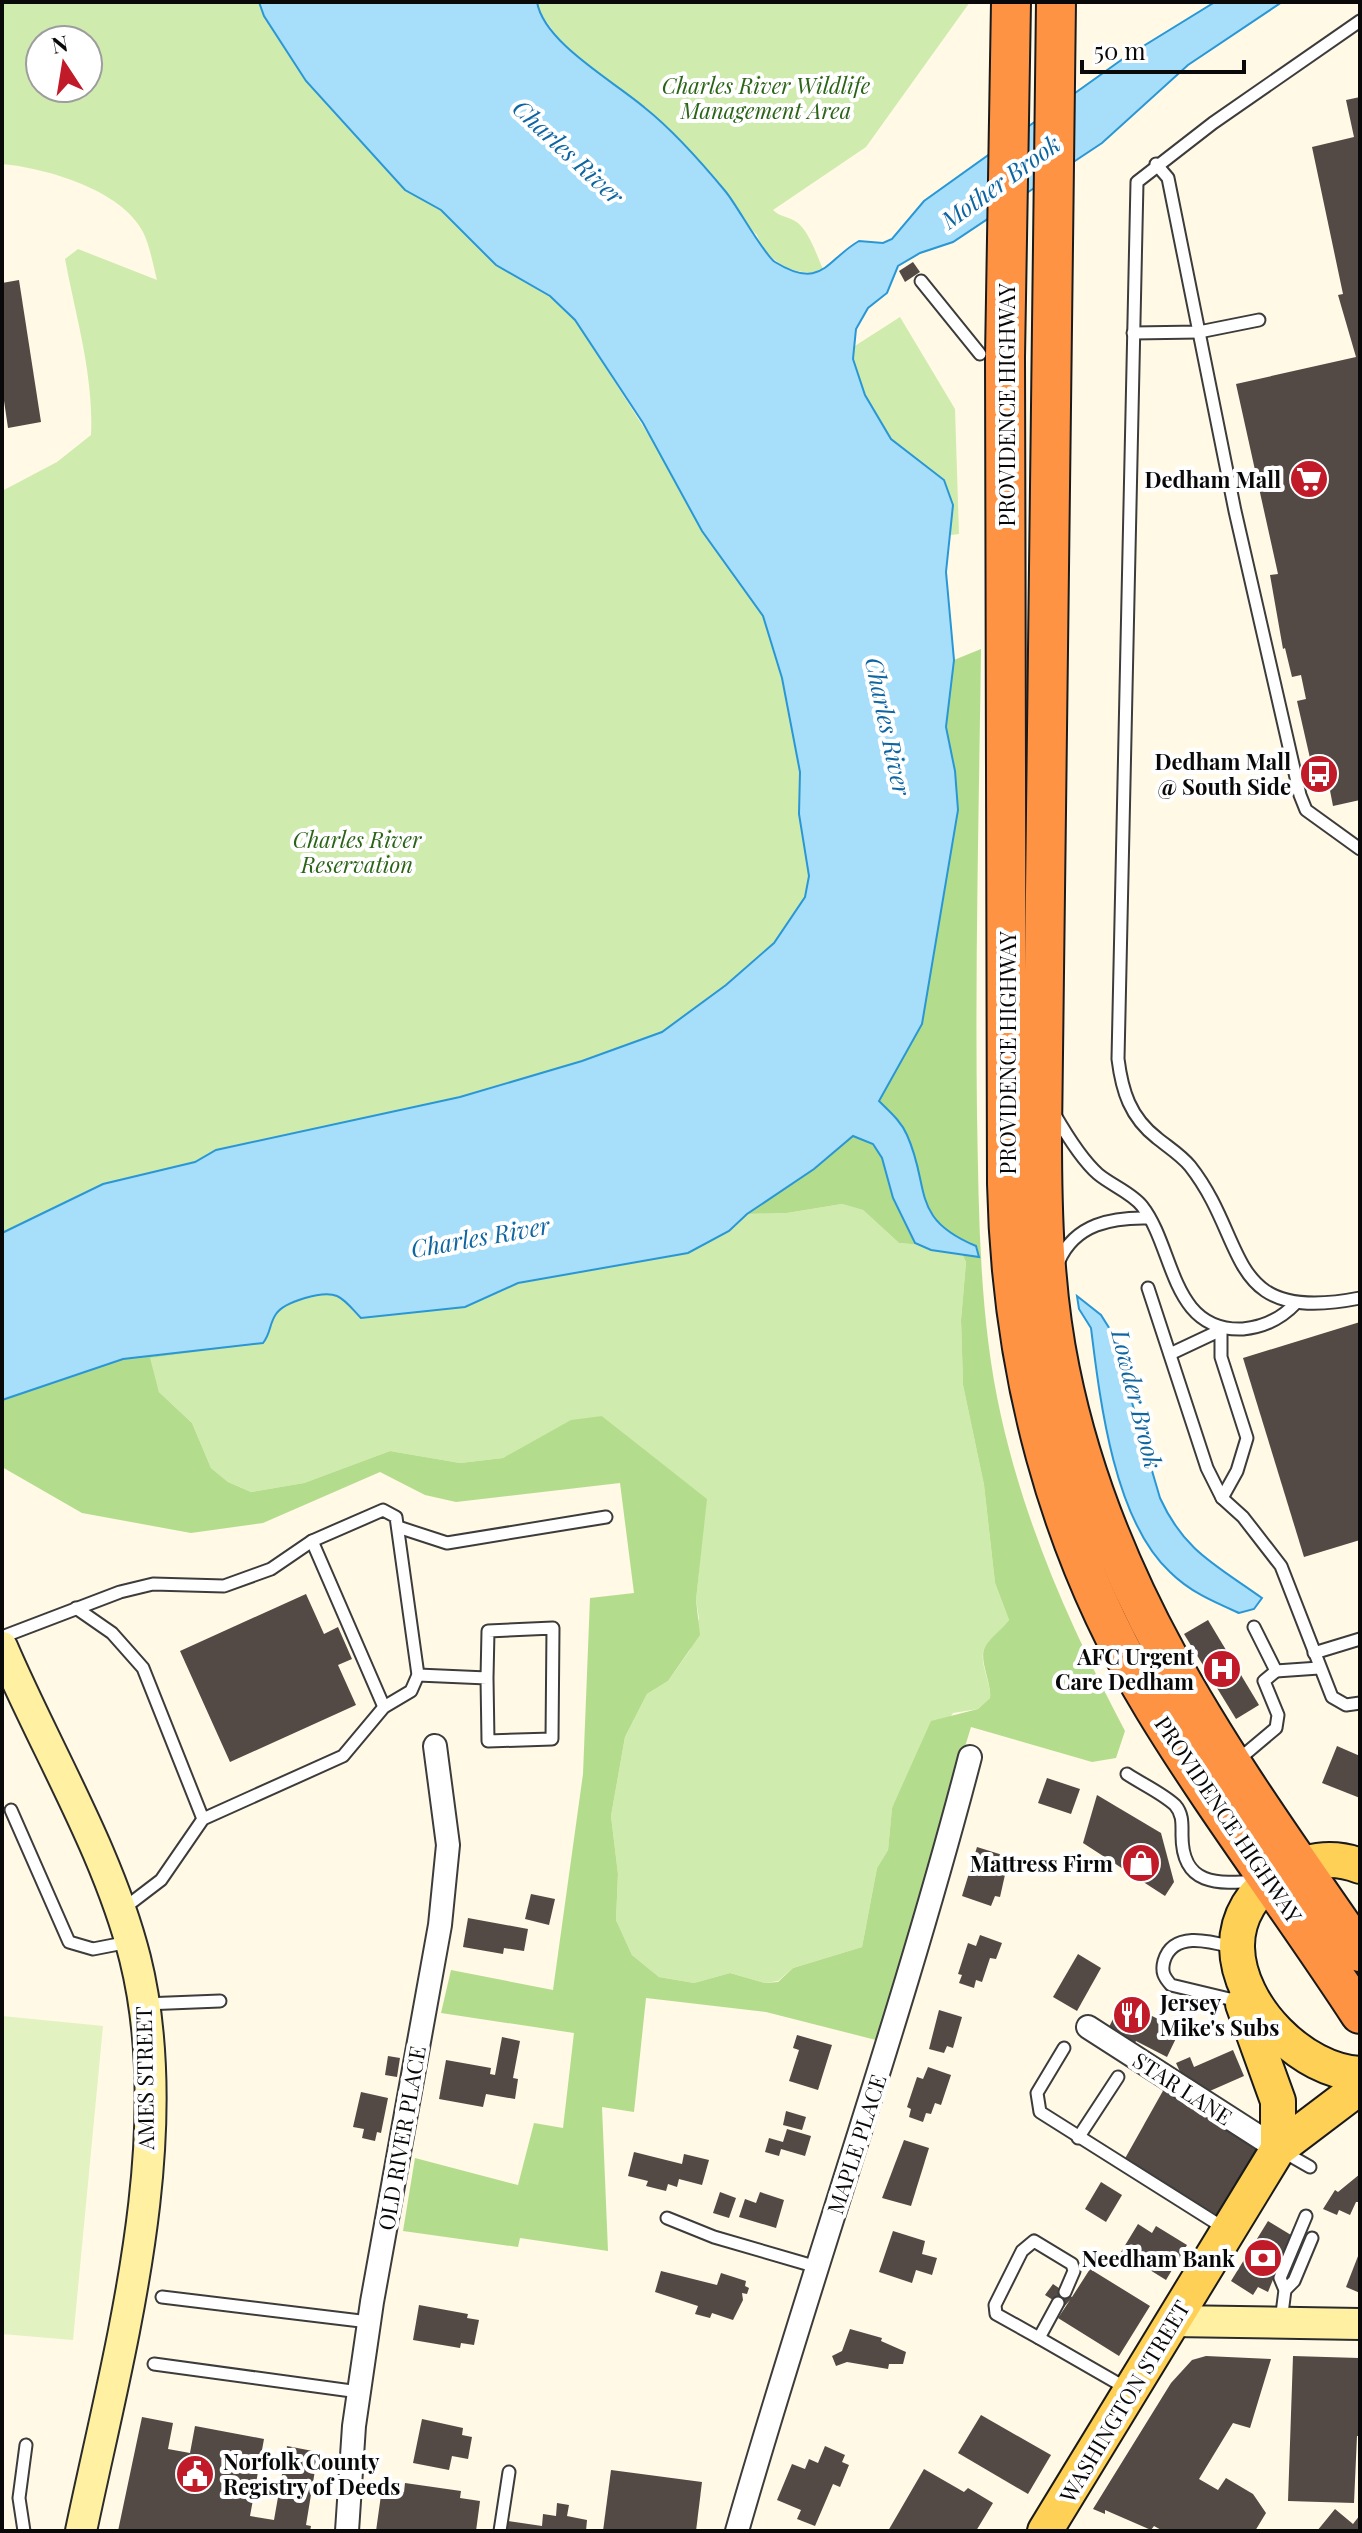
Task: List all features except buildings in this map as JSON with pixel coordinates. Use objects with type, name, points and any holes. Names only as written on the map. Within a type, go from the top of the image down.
[{"type":"highway","name":"PROVIDENCE HIGHWAY","points":[[1011,2],[1007,239],[1007,1184],[1010,1264],[1019,1344],[1058,1499],[1101,1610],[1153,1708],[1284,1872],[1360,1952]]},
{"type":"highway","name":"PROVIDENCE HIGHWAY","points":[[1057,5],[1042,1093],[1043,1213],[1048,1288],[1059,1368],[1074,1432],[1116,1556],[1168,1661],[1232,1765],[1284,1872],[1360,2014]]},
{"type":"main road","points":[[1278,2149],[1278,2101],[1237,1948],[1248,1908],[1284,1872],[1360,1845]]},
{"type":"main road","points":[[1284,1872],[1336,1860],[1360,1866]]},
{"type":"main road","points":[[1250,2004],[1308,2057],[1340,2074],[1360,2074]]},
{"type":"main road","name":"WASHINGTON STREET","points":[[1045,2531],[1278,2149],[1360,2087]]},
{"type":"street","name":"AMES STREET","points":[[2,1647],[120,1911],[130,1941],[143,2004],[149,2111],[138,2248],[81,2531]]},
{"type":"street","name":"OLD RIVER PLACE","points":[[347,2531],[359,2392],[369,2322],[440,1925],[448,1845],[435,1746]]},
{"type":"street","name":"MAPLE PLACE","points":[[737,2531],[933,1901],[970,1757]]},
{"type":"street","name":"STAR LANE","points":[[1088,2027],[1278,2149]]},
{"type":"street","points":[[1172,2321],[1360,2324]]},
{"type":"lane","points":[[1360,21],[1156,164],[1137,182],[1120,1077],[1138,1121],[1188,1163],[1247,1273],[1259,1286],[1296,1303],[1318,1305],[1360,1298]]},
{"type":"lane","points":[[1156,164],[1168,178],[1300,795],[1306,810],[1360,849]]},
{"type":"lane","points":[[921,281],[980,354]]},
{"type":"lane","points":[[1133,333],[1199,332],[1259,320]]},
{"type":"lane","points":[[1042,1093],[1096,1172],[1141,1205],[1177,1284],[1195,1311],[1221,1330]]},
{"type":"lane","points":[[1048,1288],[1065,1248],[1078,1233],[1125,1218],[1149,1218]]},
{"type":"lane","points":[[1148,1288],[1207,1468],[1222,1498],[1243,1517],[1281,1566],[1332,1697],[1360,1713]]},
{"type":"lane","points":[[1170,1354],[1221,1330],[1251,1328],[1282,1317],[1296,1303]]},
{"type":"lane","points":[[1221,1330],[1221,1357],[1247,1438],[1237,1471],[1222,1498]]},
{"type":"lane","points":[[2,1637],[76,1608],[153,1584],[224,1586],[271,1569],[312,1541],[383,1510],[396,1517],[418,1675],[411,1691],[384,1707],[343,1756],[332,1763],[203,1819],[161,1880],[120,1911]]},
{"type":"lane","points":[[398,1527],[447,1543],[606,1517]]},
{"type":"lane","points":[[312,1541],[384,1707]]},
{"type":"lane","points":[[76,1608],[112,1633],[143,1668],[203,1819]]},
{"type":"lane","points":[[1254,1627],[1276,1671]]},
{"type":"lane","points":[[553,1628],[552,1739],[488,1741],[487,1678],[488,1631],[553,1628]]},
{"type":"lane","points":[[1314,1653],[1360,1639]]},
{"type":"lane","points":[[1232,1765],[1276,1728],[1278,1715],[1264,1681],[1276,1671],[1319,1668]]},
{"type":"lane","points":[[418,1675],[487,1678]]},
{"type":"lane","points":[[1346,1705],[1360,1703]]},
{"type":"lane","points":[[1127,1774],[1176,1806],[1183,1821],[1181,1837],[1188,1866],[1199,1878],[1226,1883],[1284,1872]]},
{"type":"lane","points":[[11,1810],[69,1942],[93,1949],[130,1941]]},
{"type":"lane","points":[[1237,1948],[1190,1940],[1177,1943],[1168,1952],[1163,1966],[1164,1977],[1171,1985],[1250,2004]]},
{"type":"lane","points":[[143,2004],[220,2001]]},
{"type":"lane","points":[[1064,2048],[1037,2093],[1037,2102],[1047,2118],[1227,2230]]},
{"type":"lane","points":[[1078,2138],[1118,2077]]},
{"type":"lane","points":[[1278,2149],[1310,2167]]},
{"type":"lane","points":[[1281,2323],[1285,2290],[1280,2278],[1306,2216]]},
{"type":"lane","points":[[667,2218],[714,2237],[817,2267]]},
{"type":"lane","points":[[1285,2290],[1294,2281],[1312,2238]]},
{"type":"lane","points":[[1065,2292],[1074,2271],[1072,2264],[1041,2242],[1028,2243],[995,2305],[996,2314],[1130,2390]]},
{"type":"lane","points":[[162,2297],[369,2322]]},
{"type":"lane","points":[[1039,2338],[1058,2303]]},
{"type":"lane","points":[[154,2364],[359,2392]]},
{"type":"lane","points":[[24,2531],[19,2498],[26,2445]]},
{"type":"lane","points":[[500,2531],[509,2472]]},
{"type":"green space","name":"Charles River Reservation","points":[[2,2],[259,2],[264,16],[306,81],[405,190],[441,210],[496,265],[550,296],[575,320],[662,456],[761,406],[844,952],[2,1321],[2,491],[57,462],[91,435],[87,369],[65,259],[78,249],[157,280],[143,232],[133,217],[118,204],[81,184],[20,166],[2,164]]},
{"type":"green space","name":"Charles River Wildlife Management Area","points":[[537,2],[970,2],[866,147],[773,210],[795,221],[804,230],[824,271],[813,273],[793,270],[775,260],[757,235],[557,36],[538,10]]},
{"type":"green space","points":[[900,317],[955,409],[959,534],[917,539],[847,351]]},
{"type":"green space","points":[[981,649],[977,1115],[978,1191],[988,1342],[1011,1458],[1037,1538],[1069,1616],[1125,1731],[1116,1758],[1092,1762],[971,1727],[876,2040],[766,2012],[646,1998],[634,2112],[602,2107],[608,2251],[520,2238],[518,2247],[403,2231],[415,2158],[518,2185],[534,2123],[563,2128],[574,2033],[441,2013],[451,1970],[553,1990],[583,1774],[590,1598],[634,1593],[620,1483],[456,1502],[425,1495],[380,1472],[263,1523],[191,1533],[82,1513],[2,1467],[2,1385],[318,1285],[437,1296],[955,771],[945,727],[954,660]],"holes":[[[842,1204],[863,1210],[899,1243],[959,1248],[966,1262],[961,1320],[963,1385],[984,1485],[995,1583],[1009,1620],[984,1650],[990,1698],[978,1709],[931,1721],[892,1808],[888,1850],[877,1868],[862,1947],[793,1968],[778,1982],[765,1983],[730,1973],[694,1983],[659,1977],[632,1955],[616,1920],[618,1874],[611,1816],[625,1737],[647,1694],[668,1681],[700,1635],[696,1600],[707,1499],[602,1416],[571,1420],[503,1458],[460,1463],[390,1451],[304,1483],[251,1492],[228,1482],[211,1468],[192,1423],[159,1392],[150,1358],[263,1343],[280,1310],[295,1301],[314,1296],[337,1296],[361,1318],[465,1307],[518,1283],[688,1253],[729,1231],[747,1214],[787,1213]]]},
{"type":"green space","points":[[842,1204],[863,1210],[899,1243],[959,1248],[966,1262],[961,1320],[963,1385],[984,1485],[995,1583],[1009,1620],[983,1651],[990,1698],[978,1709],[953,1713],[892,1808],[888,1850],[877,1868],[862,1947],[793,1968],[778,1981],[765,1983],[730,1973],[694,1983],[659,1977],[632,1955],[616,1920],[618,1874],[611,1816],[625,1737],[647,1694],[668,1681],[690,1650],[699,1618],[696,1600],[706,1499],[602,1416],[503,1458],[460,1463],[390,1451],[304,1483],[251,1492],[228,1482],[211,1468],[192,1423],[159,1392],[149,1358],[262,1343],[280,1310],[295,1301],[314,1296],[337,1296],[361,1318],[465,1307],[518,1283],[601,1268],[729,1231],[747,1214],[787,1213]]},
{"type":"green space","points":[[2,2016],[103,2026],[73,2340],[2,2334]]},
{"type":"water","points":[[259,2],[537,2],[542,17],[566,47],[677,137],[726,192],[770,258],[803,274],[822,270],[859,241],[883,243],[892,239],[924,201],[1124,58],[1215,2],[1282,2],[1188,65],[1102,143],[953,242],[920,253],[898,266],[887,293],[868,308],[856,329],[853,359],[865,395],[891,439],[944,480],[953,505],[946,572],[954,660],[946,727],[955,771],[958,810],[922,1024],[879,1101],[907,1135],[931,1213],[955,1235],[976,1246],[979,1257],[931,1250],[915,1243],[893,1198],[882,1158],[873,1144],[853,1136],[814,1169],[747,1214],[729,1231],[688,1253],[518,1283],[465,1307],[361,1318],[337,1296],[314,1296],[295,1301],[280,1310],[263,1343],[123,1359],[2,1400],[2,1233],[103,1184],[195,1162],[216,1150],[460,1097],[582,1061],[662,1032],[726,985],[774,943],[805,897],[809,876],[799,814],[800,772],[782,678],[763,616],[702,531],[643,423],[575,320],[550,296],[496,265],[441,210],[405,190],[306,81],[264,16]]},
{"type":"water","points":[[1077,1296],[1101,1315],[1111,1331],[1160,1498],[1169,1516],[1203,1556],[1262,1598],[1254,1609],[1239,1613],[1186,1585],[1151,1550],[1135,1522],[1123,1491],[1105,1424],[1091,1328],[1079,1309]]},
{"type":"place","name":"Dedham Mall","points":[[1309,479]]},
{"type":"place","name":"Dedham Mall @ South Side","points":[[1319,774]]},
{"type":"place","name":"AFC Urgent Care Dedham","points":[[1222,1669]]},
{"type":"place","name":"Mattress Firm","points":[[1141,1863]]},
{"type":"place","name":"Jersey Mike's Subs","points":[[1132,2015]]},
{"type":"place","name":"Needham Bank","points":[[1263,2258]]},
{"type":"place","name":"Norfolk County Registry of Deeds","points":[[195,2474]]},
{"type":"water label","name":"Charles River","points":[[569,151]]},
{"type":"water label","name":"Mother Brook","points":[[1000,181]]},
{"type":"water label","name":"Charles River","points":[[889,726]]},
{"type":"water label","name":"Charles River","points":[[480,1236]]},
{"type":"water label","name":"Lowder Brook","points":[[1138,1399]]}]
